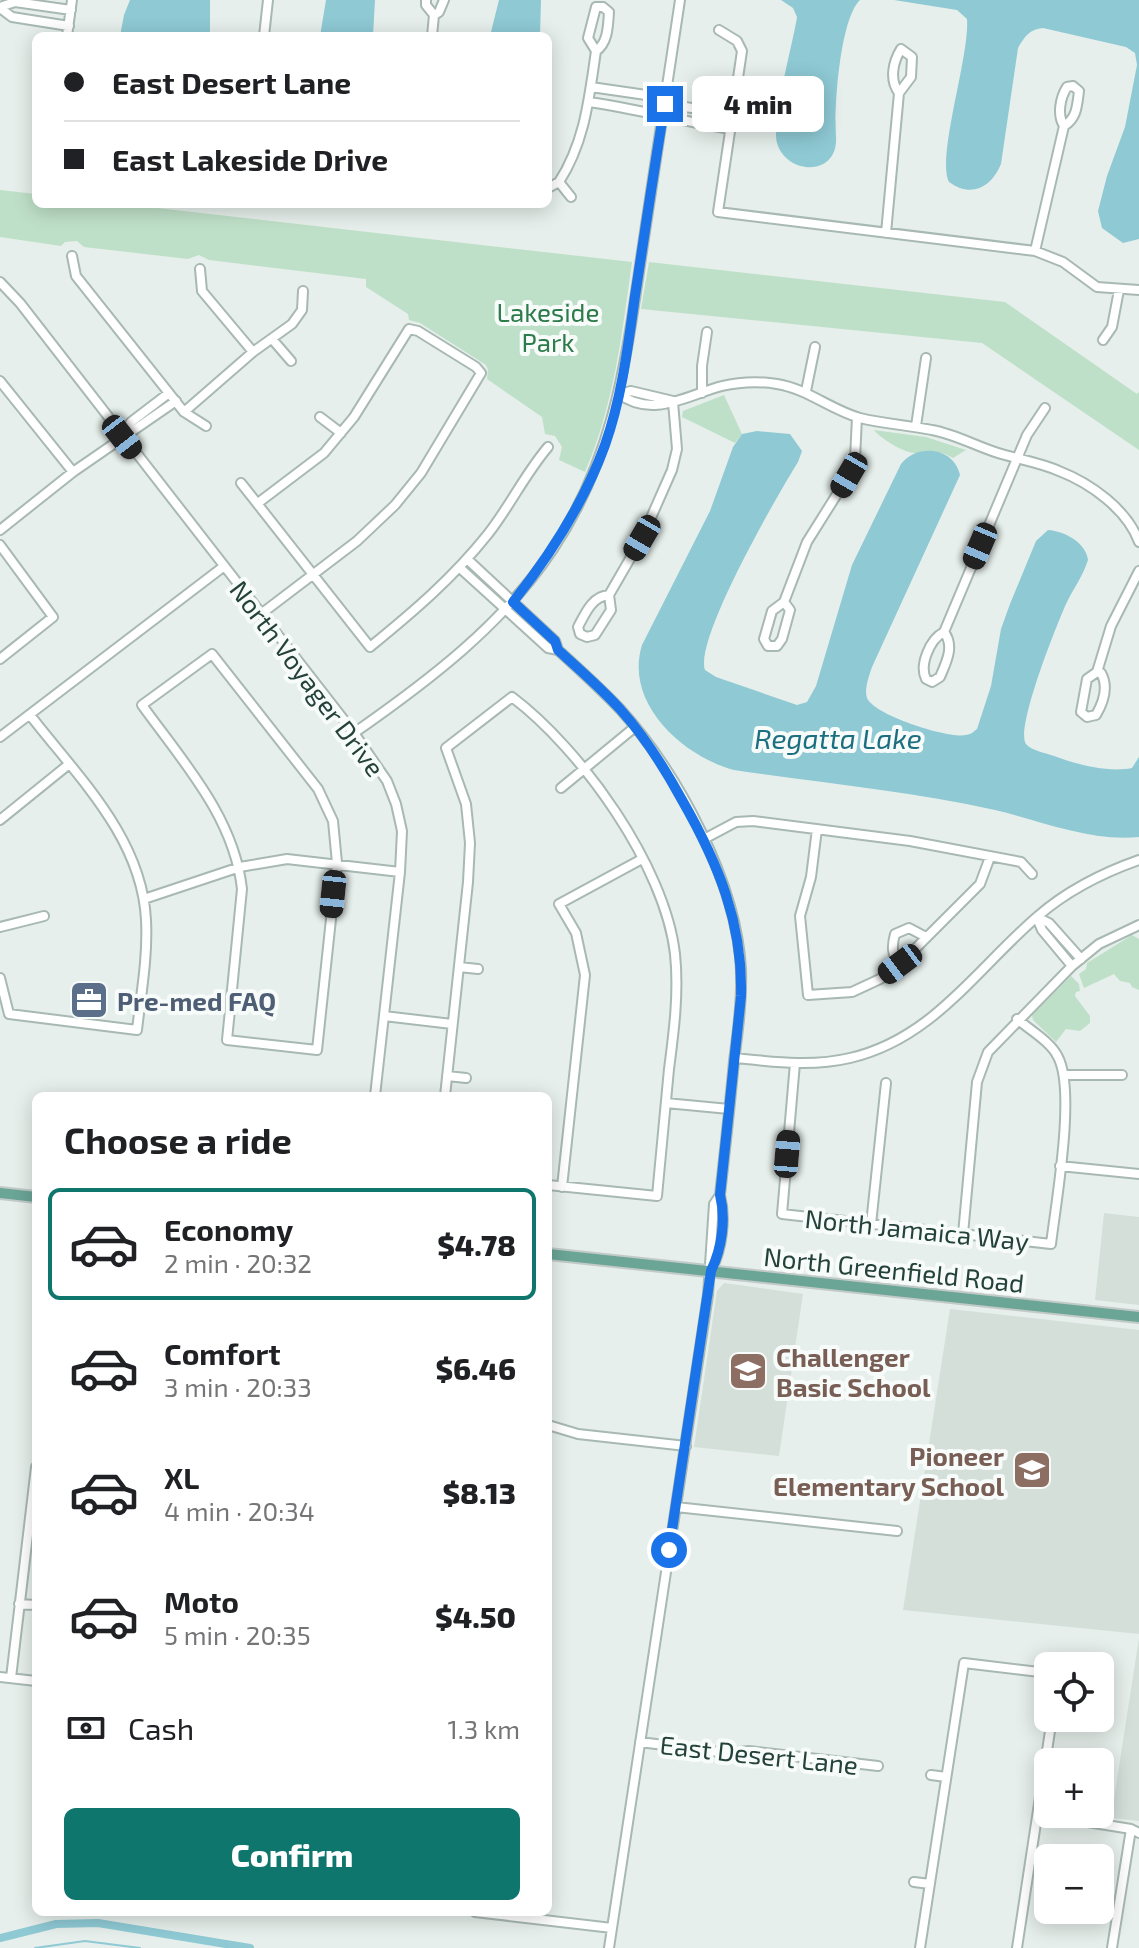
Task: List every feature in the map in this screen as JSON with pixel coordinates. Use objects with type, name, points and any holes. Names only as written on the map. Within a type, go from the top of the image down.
[{"type":"main road","points":[[0,1193],[32,1197]]},
{"type":"main road","name":"North Greenfield Road","points":[[552,1254],[1139,1317]]},
{"type":"street","points":[[264,32],[268,0]]},
{"type":"street","points":[[426,0],[434,15],[432,32]]},
{"type":"street","points":[[434,15],[439,12],[444,0]]},
{"type":"street","points":[[354,733],[454,657],[506,610],[553,549],[587,488],[605,444],[619,394],[680,0]]},
{"type":"street","points":[[0,7],[15,2],[72,5],[68,32]]},
{"type":"street","points":[[0,7],[12,17],[69,26]]},
{"type":"street","points":[[552,186],[559,182],[574,159],[589,102],[596,51],[588,38],[596,7],[603,7],[609,12],[606,35],[602,47],[596,51]]},
{"type":"street","points":[[719,30],[737,41],[742,51],[718,212],[1035,251],[1063,262],[1097,287],[1139,290]]},
{"type":"street","points":[[886,233],[899,93],[911,77],[912,57],[901,49],[895,57],[893,72],[894,86],[899,93]]},
{"type":"street","points":[[591,87],[653,96],[665,104],[732,114]]},
{"type":"street","points":[[589,102],[649,111],[663,118],[730,129]]},
{"type":"street","points":[[1035,251],[1064,126]]},
{"type":"street","points":[[559,182],[571,197]]},
{"type":"street","points":[[72,256],[76,276],[184,412],[206,426]]},
{"type":"street","points":[[200,269],[202,291],[253,352]]},
{"type":"street","name":"North Voyager Drive","points":[[0,282],[20,303],[354,733],[387,781],[402,831],[375,1092]]},
{"type":"street","points":[[1103,340],[1112,327],[1119,290]]},
{"type":"street","points":[[184,412],[253,352],[292,324],[302,310],[303,291]]},
{"type":"street","points":[[258,503],[324,453],[354,417],[409,329],[418,331],[481,373],[421,473],[395,505],[357,541],[261,614]]},
{"type":"street","points":[[702,393],[707,332]]},
{"type":"street","points":[[272,339],[291,361]]},
{"type":"street","points":[[806,391],[815,347]]},
{"type":"street","points":[[916,426],[926,358]]},
{"type":"street","points":[[0,381],[73,472]]},
{"type":"street","points":[[619,394],[629,402],[652,406],[745,383],[776,384],[806,391],[857,417],[936,430],[1059,470],[1102,496],[1137,530],[1139,542]]},
{"type":"street","points":[[122,437],[131,422],[169,393]]},
{"type":"street","points":[[0,530],[73,472],[176,401]]},
{"type":"street","points":[[609,595],[594,601],[578,627],[580,634],[587,637],[595,635],[611,610],[609,595],[642,538],[672,470],[677,449],[673,402]]},
{"type":"street","points":[[944,632],[949,638],[950,648],[940,677],[932,682],[926,679],[923,671],[934,640],[944,632],[1027,435],[1045,408]]},
{"type":"street","points":[[320,417],[341,433]]},
{"type":"street","points":[[784,602],[790,610],[782,639],[777,646],[768,646],[764,639],[772,611],[784,602],[807,542],[849,475],[855,459],[857,417]]},
{"type":"street","points":[[241,483],[370,647],[460,568],[490,531],[533,464],[548,447]]},
{"type":"street","points":[[0,545],[53,617],[0,659]]},
{"type":"street","points":[[460,568],[548,648],[558,650],[555,641],[467,559]]},
{"type":"street","points":[[0,737],[223,567]]},
{"type":"street","points":[[1097,672],[1101,673],[1105,684],[1103,698],[1096,715],[1087,717],[1081,712],[1084,686],[1087,679],[1097,672],[1111,626],[1139,571]]},
{"type":"street","name":"East Desert Lane","points":[[558,650],[635,727],[662,764],[704,839],[728,897],[739,949],[741,996],[720,1195],[723,1210],[719,1256],[711,1271],[609,1948]]},
{"type":"street","points":[[212,654],[318,789],[333,821],[337,863],[317,1050],[227,1040],[241,900],[240,867],[220,813],[142,705],[212,654]]},
{"type":"street","points":[[445,1092],[470,843],[466,804],[446,748],[512,697],[543,722],[605,795],[642,859],[662,902],[675,955],[675,1012],[657,1196],[552,1186]]},
{"type":"street","points":[[0,978],[9,1014],[137,1030],[147,948],[144,899],[131,854],[116,826],[30,715]]},
{"type":"street","points":[[561,788],[635,727]]},
{"type":"street","points":[[0,820],[68,765]]},
{"type":"street","points":[[704,839],[726,826],[745,821],[910,841],[1021,862],[1032,874]]},
{"type":"street","points":[[817,829],[811,877],[800,916],[808,995],[852,992],[880,979],[900,964],[980,884],[990,857]]},
{"type":"street","points":[[144,899],[240,867],[287,859],[400,872]]},
{"type":"street","points":[[562,1187],[585,975],[576,933],[559,904],[642,859]]},
{"type":"street","points":[[735,1058],[795,1063],[849,1059],[886,1046],[912,1033],[945,1008],[1037,917],[1081,886],[1139,860]]},
{"type":"street","points":[[0,927],[44,916]]},
{"type":"street","points":[[1037,917],[1049,923],[1081,959]]},
{"type":"street","points":[[1037,917],[1042,930],[1072,966]]},
{"type":"street","points":[[963,1234],[977,1082],[988,1052],[1072,966],[1099,944],[1139,925]]},
{"type":"street","points":[[900,964],[894,959],[895,934],[909,928],[926,937]]},
{"type":"street","points":[[459,967],[478,969]]},
{"type":"street","points":[[384,1016],[452,1024]]},
{"type":"street","points":[[1017,1019],[1056,1053],[1065,1075],[1066,1102],[1060,1166],[1139,1174]]},
{"type":"street","name":"North Jamaica Way","points":[[795,1063],[782,1214],[1051,1244],[1060,1166]]},
{"type":"street","points":[[1065,1075],[1122,1075]]},
{"type":"street","points":[[447,1076],[466,1078]]},
{"type":"street","points":[[871,1224],[886,1083]]},
{"type":"street","points":[[666,1103],[729,1109]]},
{"type":"street","points":[[552,1426],[578,1434],[686,1446]]},
{"type":"street","points":[[11,1678],[32,1499]]},
{"type":"street","points":[[676,1507],[897,1531]]},
{"type":"street","points":[[19,1604],[32,1605]]},
{"type":"street","points":[[920,1948],[964,1663],[1034,1671]]},
{"type":"street","points":[[0,1677],[32,1681]]},
{"type":"street","name":"East Desert Lane","points":[[640,1742],[878,1766]]},
{"type":"street","points":[[931,1775],[946,1777]]},
{"type":"street","points":[[1112,1948],[1136,1829],[1114,1826]]},
{"type":"street","points":[[1017,1948],[1036,1828]]},
{"type":"street","points":[[914,1882],[930,1884]]},
{"type":"street","points":[[509,1916],[612,1928]]},
{"type":"shaded area","points":[[1104,1213],[1139,1217],[1139,1305],[1095,1300]]},
{"type":"shaded area","name":"Challenger Basic School","points":[[724,1283],[803,1294],[779,1456],[694,1447],[717,1291]]},
{"type":"shaded area","name":"Pioneer Elementary School","points":[[950,1309],[1139,1330],[1139,1634],[903,1610]]},
{"type":"shaded area","points":[[1139,1638],[1139,1821],[1114,1818],[1114,1799]]},
{"type":"green space","name":"Lakeside Park","points":[[0,190],[32,194],[32,208],[157,208],[632,262],[610,395],[585,472],[559,460],[562,447],[555,436],[545,434],[542,417],[487,379],[486,365],[420,323],[409,320],[408,314],[366,287],[366,279],[209,260],[199,255],[188,259],[84,247],[77,241],[65,242],[61,246],[0,237]]},
{"type":"green space","points":[[649,262],[1005,302],[1137,394],[1139,392],[1139,450],[982,343],[641,309]]},
{"type":"green space","points":[[724,395],[742,434],[735,443],[682,417],[683,411]]},
{"type":"green space","points":[[874,430],[926,437],[966,450],[953,458],[938,453],[909,452],[898,448]]},
{"type":"green space","points":[[1132,935],[1139,939],[1139,990],[1130,983],[1120,981],[1114,974],[1084,988],[1079,974],[1086,969],[1087,963]]},
{"type":"green space","points":[[1071,976],[1079,984],[1080,991],[1075,996],[1090,1016],[1090,1023],[1080,1031],[1066,1029],[1056,1042],[1033,1020],[1032,1015]]},
{"type":"water","points":[[130,0],[210,0],[210,32],[121,32]]},
{"type":"water","points":[[326,0],[375,0],[373,32],[321,32]]},
{"type":"water","points":[[499,0],[541,0],[540,32],[491,32]]},
{"type":"water","points":[[781,0],[860,0],[853,10],[843,44],[837,85],[835,150],[821,165],[800,166],[790,161],[777,143],[777,118],[797,17],[793,8]]},
{"type":"water","points":[[894,0],[1139,0],[1139,239],[1123,243],[1102,228],[1098,211],[1125,127],[1137,65],[1135,53],[1126,47],[1043,28],[1028,34],[1018,48],[1001,164],[986,184],[972,190],[965,189],[949,182],[946,170],[967,19],[957,10]]},
{"type":"water","name":"Regatta Lake","points":[[757,431],[790,434],[802,451],[724,599],[705,653],[705,670],[716,677],[797,705],[807,702],[816,686],[852,565],[901,464],[916,453],[934,451],[943,454],[956,466],[960,475],[872,667],[866,687],[867,698],[883,712],[929,730],[968,735],[977,729],[991,686],[1001,629],[1036,541],[1048,530],[1068,535],[1083,548],[1088,560],[1066,604],[1038,676],[1026,719],[1026,744],[1035,750],[1103,769],[1132,768],[1139,757],[1139,837],[1085,834],[963,803],[734,770],[695,753],[677,740],[649,706],[641,687],[639,666],[642,645],[710,511],[733,447],[742,434]]},
{"type":"waterway","points":[[0,1938],[56,1924],[98,1923],[250,1948]]},
{"type":"waterway","points":[[35,1948],[85,1941],[140,1948]]},
{"type":"place","name":"Pre-med FAQ","points":[[89,1000]]},
{"type":"place","name":"Challenger Basic School","points":[[748,1371]]},
{"type":"place","name":"Pioneer Elementary School","points":[[1032,1470]]},
{"type":"route","points":[[665,104],[623,374],[605,444],[587,488],[553,549],[513,602],[619,708],[651,747],[712,854],[736,926],[741,996],[720,1195],[723,1210],[719,1256],[711,1271],[669,1550]]}]
